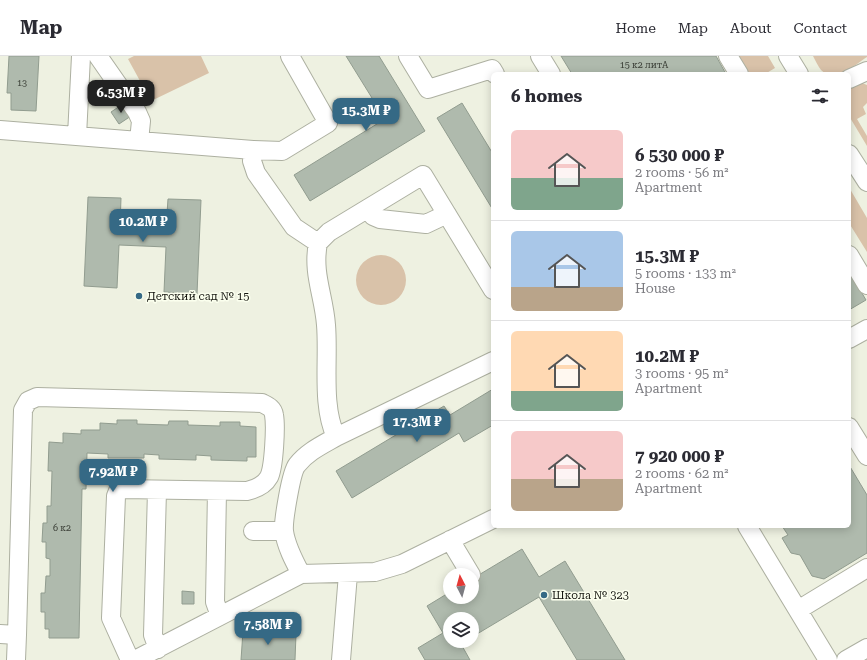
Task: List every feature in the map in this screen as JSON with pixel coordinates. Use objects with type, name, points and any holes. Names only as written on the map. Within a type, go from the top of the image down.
[{"type":"street","points":[[77,136],[81,56]]},
{"type":"street","points":[[98,56],[141,121],[139,141]]},
{"type":"street","points":[[0,130],[282,151],[328,123],[290,56]]},
{"type":"street","points":[[408,56],[428,89],[492,69],[494,72]]},
{"type":"street","points":[[540,56],[550,72]]},
{"type":"street","points":[[728,56],[738,72]]},
{"type":"street","points":[[788,56],[798,72]]},
{"type":"street","points":[[851,78],[867,71]]},
{"type":"street","points":[[253,150],[252,162],[260,179],[294,226],[318,243]]},
{"type":"street","points":[[851,157],[867,182]]},
{"type":"street","points":[[336,437],[329,420],[326,324],[315,260],[318,243],[329,232],[423,175],[491,287]]},
{"type":"street","points":[[368,209],[373,216],[380,219],[426,224],[447,214]]},
{"type":"street","points":[[851,258],[867,285]]},
{"type":"street","points":[[851,338],[867,329]]},
{"type":"street","points":[[301,574],[290,553],[284,530],[295,467],[306,455],[336,437],[491,362]]},
{"type":"street","points":[[16,660],[8,634],[23,410],[28,401],[37,397],[262,403],[270,407],[274,415],[273,467],[268,478],[260,488],[247,491],[157,491],[122,489],[118,491],[116,496],[111,618],[130,660]]},
{"type":"street","points":[[851,430],[867,456]]},
{"type":"street","points":[[268,478],[291,483]]},
{"type":"street","points":[[157,491],[153,635],[158,649]]},
{"type":"street","points":[[217,491],[215,602],[220,616]]},
{"type":"street","points":[[136,660],[301,574],[348,574],[375,572],[402,564],[491,520]]},
{"type":"street","points":[[748,528],[828,660]]},
{"type":"street","points":[[253,531],[284,530]]},
{"type":"street","points":[[450,540],[467,568]]},
{"type":"street","points":[[798,610],[867,568]]},
{"type":"street","points":[[341,660],[348,574]]},
{"type":"street","points":[[846,660],[867,648]]},
{"type":"shaded area","points":[[134,56],[201,56],[209,73],[151,101],[128,59]]},
{"type":"shaded area","points":[[739,56],[768,56],[775,68],[768,72],[749,72]]},
{"type":"shaded area","points":[[813,56],[867,56],[843,72],[824,72]]},
{"type":"shaded area","points":[[862,83],[867,85],[867,103],[863,107],[866,114],[857,119],[867,136],[867,146],[851,119],[851,89]]},
{"type":"shaded area","points":[[851,191],[867,218],[867,252],[851,226]]},
{"type":"shaded area","points":[[376,255],[386,255],[399,262],[406,275],[406,285],[399,298],[386,305],[376,305],[367,301],[360,294],[356,285],[356,275],[360,266],[367,259]]},
{"type":"building","points":[[9,56],[39,56],[36,111],[11,110],[11,93],[7,93]]},
{"type":"building","points":[[346,56],[379,56],[425,131],[310,201],[294,175],[385,119]]},
{"type":"building","points":[[561,56],[716,56],[725,72],[571,72]]},
{"type":"building","points":[[462,103],[491,151],[491,207],[437,118]]},
{"type":"building","points":[[123,104],[131,116],[119,124],[111,112]]},
{"type":"building","points":[[88,197],[121,198],[120,226],[166,228],[168,199],[201,200],[197,294],[164,292],[166,247],[119,245],[117,288],[84,286]]},
{"type":"building","points":[[851,274],[866,300],[851,309]]},
{"type":"building","points":[[491,390],[491,426],[464,442],[459,433],[352,498],[336,471],[444,406],[450,415]]},
{"type":"building","points":[[117,420],[137,420],[137,424],[168,425],[169,421],[188,421],[188,425],[220,426],[220,422],[240,422],[240,426],[256,427],[256,457],[247,457],[247,461],[211,460],[211,456],[196,455],[196,460],[159,459],[159,455],[144,454],[144,458],[108,458],[108,454],[87,453],[86,489],[82,489],[79,638],[49,638],[49,629],[45,629],[45,612],[41,612],[41,593],[45,593],[46,576],[50,576],[50,559],[46,558],[46,542],[42,542],[43,523],[47,523],[47,506],[51,506],[52,471],[48,471],[49,442],[63,443],[63,433],[81,434],[81,430],[100,430],[100,423],[117,424]]},
{"type":"building","points":[[851,468],[867,495],[867,553],[824,579],[812,576],[800,555],[791,553],[782,538],[788,535],[783,528],[851,528]]},
{"type":"building","points":[[522,549],[539,577],[565,561],[625,660],[577,660],[539,597],[479,633],[479,612],[443,612],[443,633],[427,606],[443,596],[443,604],[479,604],[479,575]]},
{"type":"building","points":[[182,591],[194,592],[194,604],[182,604]]},
{"type":"building","points":[[243,631],[296,634],[295,660],[241,660]]},
{"type":"building","points":[[443,633],[443,648],[463,648],[470,660],[425,660],[418,648]]},
{"type":"place","name":"Детский сад № 15","points":[[139,296]]},
{"type":"place","name":"Школа № 323","points":[[544,595]]}]
